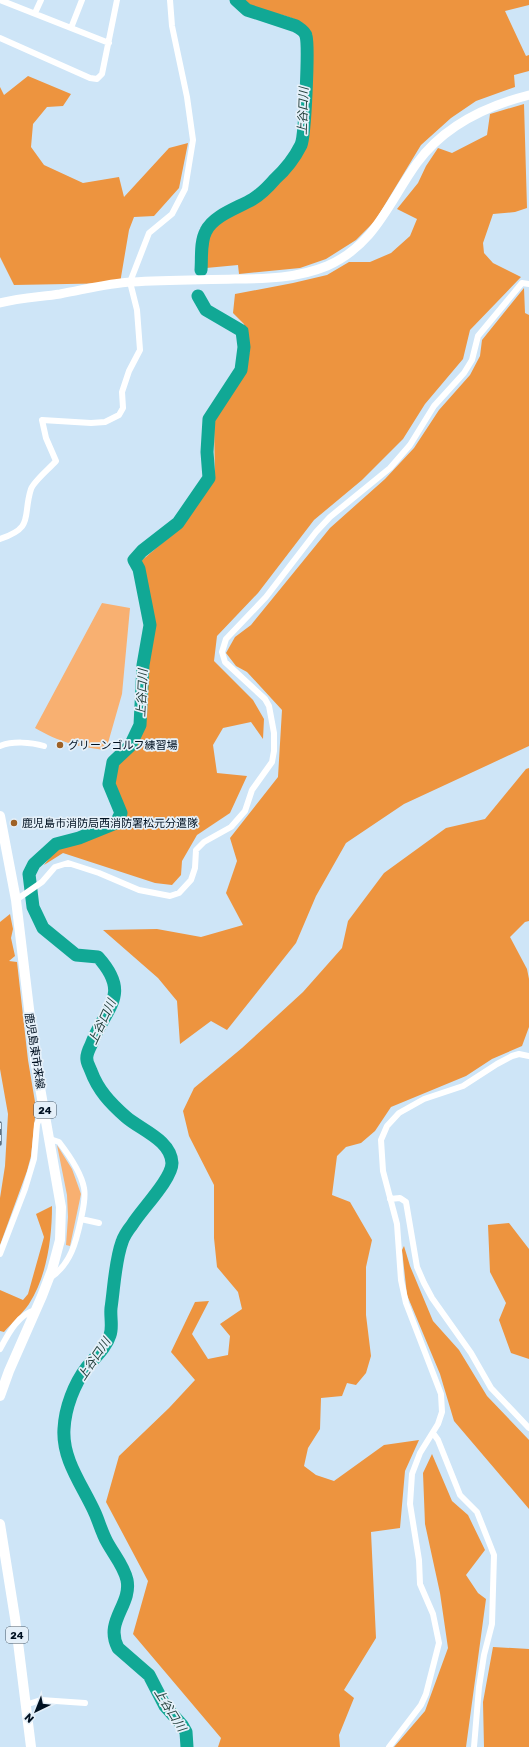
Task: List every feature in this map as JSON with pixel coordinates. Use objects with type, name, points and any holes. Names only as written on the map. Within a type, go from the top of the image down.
[{"type":"main road","name":"鹿児島東市来線","points":[[0,816],[16,900],[34,1051],[61,1206],[60,1240],[49,1278],[9,1371],[0,1396]]},
{"type":"main road","name":"24","points":[[0,1524],[2,1554],[15,1618],[31,1747]]},
{"type":"street","points":[[0,0],[109,43]]},
{"type":"street","points":[[35,13],[41,0]]},
{"type":"street","points":[[71,28],[82,0]]},
{"type":"street","points":[[0,38],[94,80],[101,76],[118,0]]},
{"type":"street","points":[[0,540],[16,534],[24,524],[32,488],[56,461],[46,438],[42,420],[91,424],[105,422],[119,415],[123,408],[122,392],[129,371],[140,350],[137,310],[130,282],[149,234],[172,214],[185,189],[193,140],[187,97],[172,26],[170,0]]},
{"type":"street","points":[[0,303],[130,282],[264,279],[307,273],[329,265],[342,257],[372,233],[417,163],[438,140],[475,114],[493,106],[529,95]]},
{"type":"street","points":[[16,900],[42,882],[55,868],[68,863],[99,873],[139,890],[170,896],[179,893],[191,880],[195,868],[196,850],[204,842],[231,827],[245,811],[252,790],[272,762],[274,751],[274,733],[269,706],[265,699],[225,662],[222,652],[226,639],[266,597],[316,532],[330,517],[390,468],[410,445],[434,406],[464,374],[472,360],[478,336],[522,283],[529,284]]},
{"type":"street","points":[[0,746],[5,744],[35,743],[44,746]]},
{"type":"street","points":[[389,1747],[423,1700],[439,1643],[433,1614],[420,1584],[419,1560],[410,1504],[412,1474],[420,1453],[433,1433],[442,1412],[441,1394],[406,1303],[401,1280],[397,1224],[383,1171],[381,1140],[387,1126],[399,1113],[424,1099],[464,1086],[512,1056],[520,1054],[529,1056]]},
{"type":"street","points":[[0,1254],[25,1189],[34,1159],[37,1124],[41,1115],[45,1111]]},
{"type":"street","points":[[49,1278],[62,1268],[76,1244],[84,1196],[82,1181],[73,1163],[59,1142],[50,1139]]},
{"type":"street","points":[[390,1199],[400,1198],[406,1202],[418,1267],[432,1298],[471,1353],[491,1388],[529,1428]]},
{"type":"street","points":[[81,1219],[99,1223]]},
{"type":"street","points":[[0,1349],[17,1323],[25,1315],[36,1310]]},
{"type":"street","points":[[433,1433],[438,1440],[460,1495],[477,1512],[494,1556],[492,1624],[484,1655],[479,1687],[474,1747]]},
{"type":"street","points":[[25,1705],[41,1700],[85,1702]]},
{"type":"shaded area","points":[[243,0],[529,0],[529,5],[505,11],[526,56],[529,55],[529,71],[514,75],[515,87],[476,101],[451,118],[421,145],[375,221],[356,240],[326,259],[300,268],[239,274],[238,265],[206,268],[208,234],[216,224],[255,201],[277,183],[300,156],[307,139],[312,39],[306,28],[290,17],[261,10]]},
{"type":"shaded area","points":[[28,76],[71,94],[63,106],[47,107],[33,124],[31,147],[44,165],[83,183],[119,177],[124,197],[169,148],[188,143],[179,188],[154,216],[134,217],[129,230],[120,283],[14,285],[0,257],[0,87],[4,95]]},
{"type":"shaded area","points":[[524,104],[527,208],[515,212],[493,214],[483,243],[484,253],[493,263],[521,277],[470,330],[463,359],[425,404],[403,439],[362,480],[314,520],[258,593],[217,636],[214,661],[253,700],[264,719],[263,739],[251,722],[223,728],[213,745],[217,773],[247,776],[230,813],[197,835],[182,861],[181,875],[172,885],[155,883],[63,853],[44,865],[57,848],[120,827],[125,814],[113,784],[116,766],[134,748],[145,725],[148,663],[155,620],[140,562],[181,527],[215,479],[214,422],[243,374],[250,350],[244,324],[233,313],[235,294],[327,275],[349,262],[370,262],[391,253],[410,236],[417,219],[397,209],[418,183],[426,166],[438,148],[452,153],[487,135],[490,114]]},
{"type":"shaded area","points":[[524,288],[525,313],[529,315],[529,746],[404,804],[346,843],[316,896],[296,943],[227,1030],[211,1021],[180,1044],[177,1001],[158,978],[103,930],[157,929],[201,937],[243,925],[226,893],[237,861],[230,838],[278,777],[282,710],[247,672],[236,666],[226,653],[235,637],[251,625],[330,528],[385,479],[414,448],[439,410],[470,375],[480,356],[482,340]]},
{"type":"shaded area","points":[[102,603],[130,608],[122,694],[106,750],[69,743],[52,737],[35,728]]},
{"type":"shaded area","points":[[529,768],[529,921],[525,922],[510,937],[527,969],[529,979],[529,1027],[522,1046],[492,1059],[466,1076],[391,1107],[375,1131],[361,1143],[346,1147],[337,1156],[332,1195],[350,1202],[372,1240],[366,1267],[366,1315],[371,1356],[366,1373],[356,1385],[347,1383],[342,1396],[321,1398],[320,1429],[308,1448],[304,1466],[316,1475],[334,1481],[384,1445],[419,1440],[405,1471],[400,1528],[371,1532],[376,1638],[344,1690],[354,1698],[339,1735],[340,1747],[218,1747],[221,1738],[133,1634],[148,1581],[106,1502],[119,1456],[169,1408],[195,1380],[171,1352],[195,1302],[209,1301],[192,1334],[208,1359],[228,1355],[230,1336],[220,1324],[242,1309],[238,1292],[217,1267],[214,1238],[214,1185],[189,1136],[183,1111],[194,1088],[242,1048],[303,992],[342,948],[348,921],[384,873],[446,828],[485,819],[526,769]]},
{"type":"shaded area","points":[[10,914],[13,929],[11,938],[15,956],[9,961],[17,962],[28,1060],[36,1108],[31,1156],[0,1245],[0,1198],[5,1166],[8,1114],[0,1069],[0,922]]},
{"type":"shaded area","points":[[57,1145],[72,1169],[81,1194],[70,1246],[66,1245],[68,1217],[67,1195]]},
{"type":"shaded area","points":[[52,1206],[49,1244],[40,1281],[26,1308],[4,1332],[0,1331],[0,1290],[23,1300],[28,1294],[44,1237],[36,1214]]},
{"type":"shaded area","points":[[509,1223],[529,1249],[529,1359],[511,1353],[499,1320],[506,1303],[490,1272],[488,1225]]},
{"type":"shaded area","points":[[404,1246],[410,1266],[433,1321],[459,1350],[487,1396],[529,1440],[529,1509],[454,1421],[440,1374],[407,1295],[402,1250]]},
{"type":"shaded area","points":[[432,1454],[452,1501],[468,1515],[485,1550],[466,1575],[478,1593],[486,1599],[466,1747],[394,1747],[425,1711],[448,1648],[440,1593],[425,1524],[423,1473]]},
{"type":"shaded area","points":[[493,1647],[529,1649],[529,1747],[484,1747],[483,1702]]},
{"type":"waterway","name":"上谷口川","points":[[201,270],[203,240],[204,235],[210,225],[220,216],[253,199],[265,190],[293,159],[301,145],[302,138],[307,73],[307,43],[305,34],[296,26],[247,10],[236,0]]},
{"type":"waterway","name":"上谷口川","points":[[187,1747],[186,1732],[182,1725],[165,1706],[149,1675],[118,1648],[114,1630],[126,1597],[127,1580],[124,1570],[105,1539],[95,1513],[74,1472],[66,1451],[64,1440],[66,1413],[74,1389],[82,1374],[106,1344],[110,1335],[111,1308],[115,1275],[123,1240],[136,1219],[162,1186],[171,1170],[172,1163],[170,1155],[161,1142],[120,1112],[105,1096],[94,1078],[87,1063],[87,1055],[96,1032],[112,1002],[115,992],[114,982],[108,970],[98,957],[76,955],[43,928],[33,907],[29,874],[34,864],[56,844],[79,838],[116,823],[121,813],[109,784],[113,762],[130,746],[140,725],[143,665],[150,625],[139,569],[134,560],[142,551],[178,523],[209,478],[207,452],[209,419],[241,370],[244,347],[242,331],[206,310],[198,296]]},
{"type":"railway","points":[[0,1123],[0,1144]]},
{"type":"place","name":"グリーンゴルフ練習場","points":[[60,745]]},
{"type":"place","name":"鹿児島市消防局西消防署松元分遣隊","points":[[14,823]]}]
